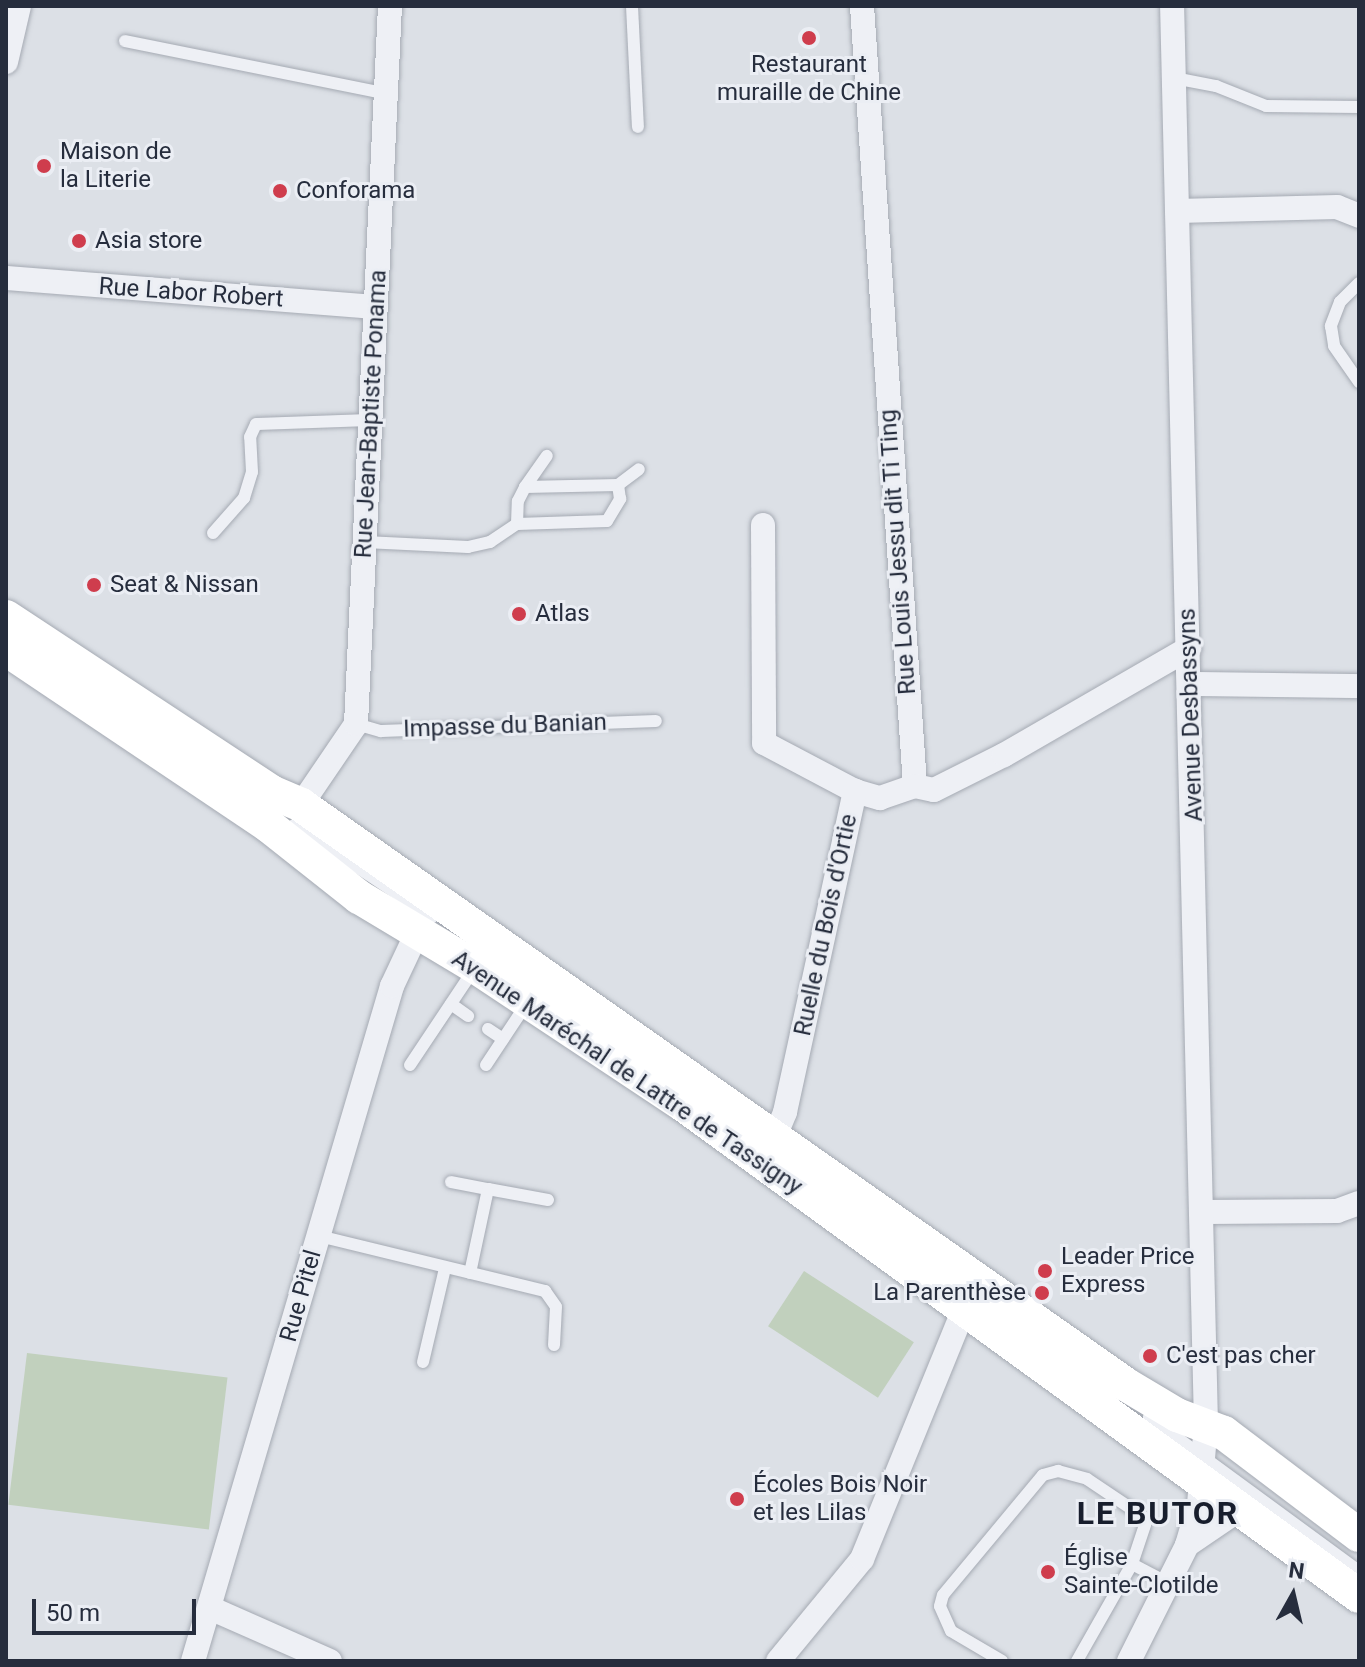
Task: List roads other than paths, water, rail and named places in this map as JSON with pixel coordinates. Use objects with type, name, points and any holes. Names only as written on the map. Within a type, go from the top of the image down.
[{"type":"main road","name":"Avenue Maréchal de Lattre de Tassigny","points":[[6,617],[271,792],[301,805],[1125,1384],[1177,1415],[1204,1453]]},
{"type":"main road","name":"Avenue Maréchal de Lattre de Tassigny","points":[[6,649],[269,826],[331,878],[432,931],[527,1003],[681,1103],[965,1306],[1204,1453]]},
{"type":"main road","points":[[1204,1453],[1237,1511],[1359,1596]]},
{"type":"main road","points":[[1204,1453],[1359,1535]]},
{"type":"street","points":[[6,62],[19,6]]},
{"type":"street","name":"Rue Jean-Baptiste Ponama","points":[[356,724],[390,6]]},
{"type":"street","name":"Rue Louis Jessu dit Ti Ting","points":[[862,6],[915,786]]},
{"type":"street","name":"Avenue Desbassyns","points":[[1129,1661],[1187,1545],[1204,1453],[1205,1212],[1172,6]]},
{"type":"street","points":[[1177,211],[1337,207],[1359,216]]},
{"type":"street","name":"Rue Labor Robert","points":[[6,278],[376,307]]},
{"type":"street","name":"Ruelle du Bois d'Ortie","points":[[763,525],[764,743],[855,791],[785,1112],[775,1136]]},
{"type":"street","points":[[855,791],[880,798],[915,786],[934,790],[1004,755],[1189,648]]},
{"type":"street","points":[[1190,684],[1359,686]]},
{"type":"street","points":[[301,805],[356,724]]},
{"type":"street","name":"Rue Pitel","points":[[201,1657],[210,1608],[392,986],[432,931]]},
{"type":"street","points":[[1205,1212],[1337,1211],[1359,1203]]},
{"type":"street","points":[[778,1661],[862,1559],[965,1306]]},
{"type":"street","points":[[1187,1545],[1237,1511]]},
{"type":"street","points":[[210,1608],[330,1661]]},
{"type":"lane","points":[[632,6],[638,127]]},
{"type":"lane","points":[[125,41],[388,94]]},
{"type":"lane","points":[[1174,78],[1225,88],[1266,106],[1359,107]]},
{"type":"lane","points":[[1359,283],[1340,302],[1331,326],[1334,346],[1359,382]]},
{"type":"lane","points":[[213,533],[244,498],[252,472],[250,437],[256,424],[370,420]]},
{"type":"lane","points":[[517,524],[518,501],[547,456]]},
{"type":"lane","points":[[525,487],[618,485],[639,469]]},
{"type":"lane","points":[[365,542],[468,547],[490,542],[517,524],[607,521],[620,499],[618,485]]},
{"type":"lane","name":"Avenue Maréchal de Lattre de Tassigny","points":[[6,631],[432,931]]},
{"type":"lane","name":"Impasse du Banian","points":[[356,724],[381,731],[656,721]]},
{"type":"lane","name":"Avenue Maréchal de Lattre de Tassigny","points":[[461,936],[593,1023],[1204,1453]]},
{"type":"lane","points":[[410,1065],[476,967]]},
{"type":"lane","points":[[486,1065],[527,1003]]},
{"type":"lane","points":[[451,1004],[468,1016]]},
{"type":"lane","points":[[488,1029],[503,1039]]},
{"type":"lane","points":[[451,1182],[548,1200]]},
{"type":"lane","points":[[470,1273],[488,1189]]},
{"type":"lane","points":[[319,1236],[551,1296],[556,1307],[554,1345]]},
{"type":"lane","points":[[423,1362],[445,1268]]},
{"type":"lane","points":[[1204,1453],[1359,1571]]},
{"type":"lane","points":[[1002,1661],[951,1631],[940,1606],[943,1595],[1043,1475],[1070,1472],[1142,1516],[1144,1538],[1077,1661]]},
{"type":"lane","points":[[1132,1564],[1170,1584]]},
{"type":"place","name":"Restaurant muraille de Chine","points":[[809,38]]},
{"type":"place","name":"Maison de la Literie","points":[[44,166]]},
{"type":"place","name":"Conforama","points":[[280,191]]},
{"type":"place","name":"Asia store","points":[[79,241]]},
{"type":"place","name":"Seat & Nissan","points":[[94,585]]},
{"type":"place","name":"Atlas","points":[[519,614]]},
{"type":"place","name":"Leader Price Express","points":[[1045,1271]]},
{"type":"place","name":"La Parenthèse","points":[[1042,1293]]},
{"type":"place","name":"C'est pas cher","points":[[1150,1356]]},
{"type":"place","name":"Écoles Bois Noir et les Lilas","points":[[737,1499]]},
{"type":"place","name":"Église Sainte-Clotilde","points":[[1048,1572]]},
{"type":"district","name":"LE BUTOR","points":[[1158,1513]]}]
